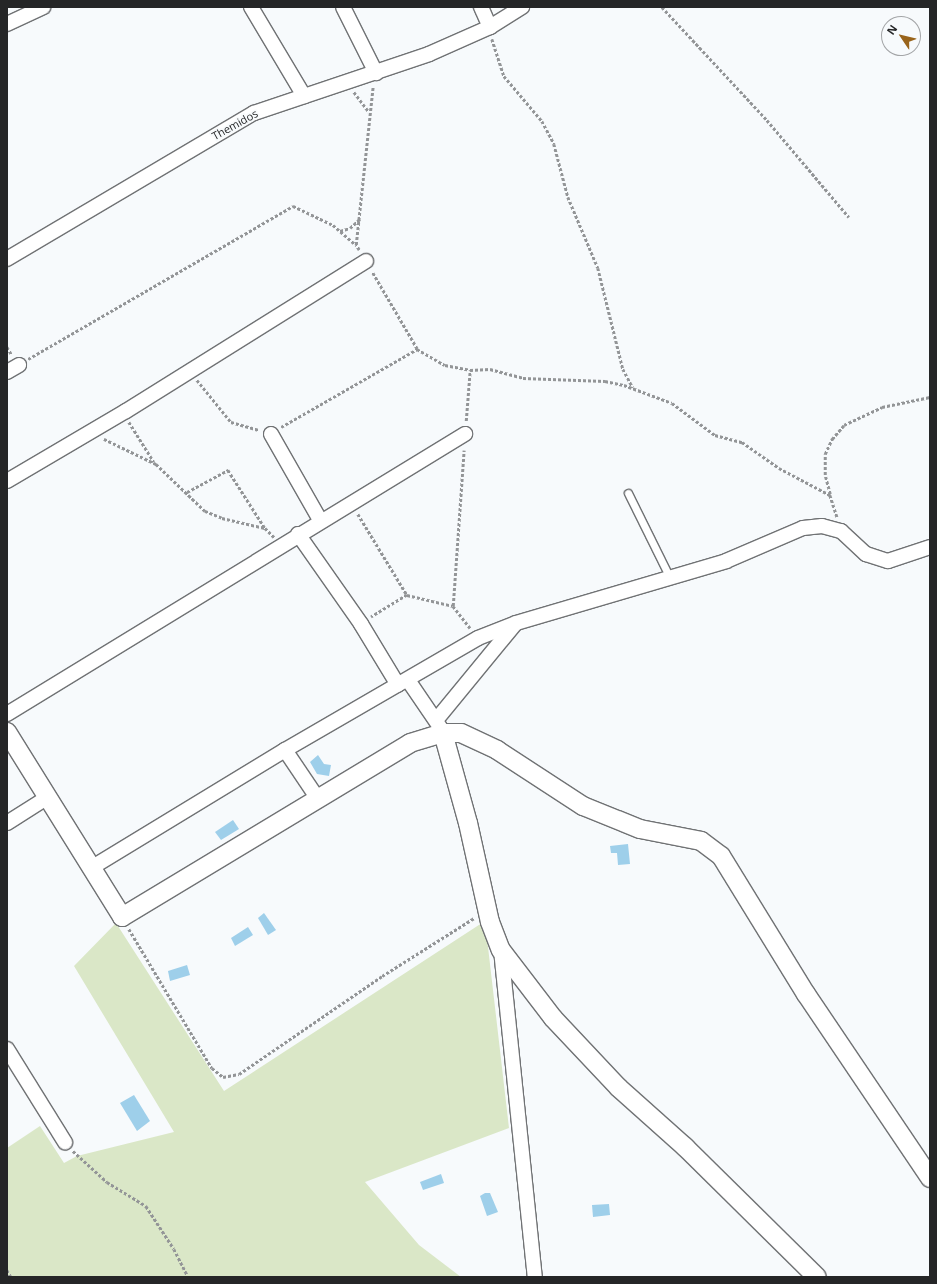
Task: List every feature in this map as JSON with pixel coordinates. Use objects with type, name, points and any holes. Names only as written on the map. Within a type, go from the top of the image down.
[{"type":"street","points":[[7,24],[43,7]]},
{"type":"street","points":[[251,7],[304,96]]},
{"type":"street","points":[[343,7],[376,73]]},
{"type":"street","points":[[480,7],[490,27]]},
{"type":"street","name":"Themidos","points":[[7,259],[254,112],[337,86],[429,54],[490,27],[522,7]]},
{"type":"street","points":[[7,480],[126,411],[189,369],[366,261]]},
{"type":"street","points":[[271,434],[320,520]]},
{"type":"street","points":[[7,714],[320,520],[465,434]]},
{"type":"street","points":[[91,868],[285,750],[478,638],[516,623],[726,561],[804,528],[822,526],[840,531],[866,554],[888,561],[930,547]]},
{"type":"street","points":[[298,534],[403,682],[440,726],[488,909],[501,950],[534,1277]]},
{"type":"street","points":[[7,732],[46,798],[122,917],[440,726],[467,679],[516,623]]},
{"type":"street","points":[[440,726],[461,733],[497,750],[583,806],[640,829],[701,841],[721,856],[806,994],[930,1178]]},
{"type":"street","points":[[285,750],[318,799]]},
{"type":"street","points":[[7,823],[46,798]]},
{"type":"street","points":[[501,950],[553,1018],[619,1088],[685,1147],[817,1277]]},
{"type":"street","points":[[7,1049],[65,1142]]},
{"type":"lane","points":[[628,493],[670,578]]},
{"type":"path","points":[[662,7],[767,120],[849,217]]},
{"type":"path","points":[[490,27],[504,76],[542,121],[554,144],[568,197],[598,268],[624,369],[633,388]]},
{"type":"path","points":[[356,245],[360,219],[369,113],[376,73]]},
{"type":"path","points":[[337,86],[353,91],[369,113]]},
{"type":"path","points":[[7,347],[13,368],[77,334],[182,268],[293,206],[340,231],[356,245],[416,349],[445,365],[470,370],[490,369],[523,378],[605,381],[633,388],[672,404],[715,435],[742,442],[779,468],[830,494]]},
{"type":"path","points":[[340,231],[350,228],[360,219]]},
{"type":"path","points":[[189,369],[231,422],[271,434],[416,349]]},
{"type":"path","points":[[454,606],[470,370]]},
{"type":"path","points":[[840,531],[825,475],[825,454],[832,439],[844,425],[882,407],[930,397]]},
{"type":"path","points":[[126,411],[138,441],[156,464],[187,492],[205,511],[222,518],[265,528]]},
{"type":"path","points":[[89,433],[122,445],[156,464]]},
{"type":"path","points":[[187,492],[228,470],[265,528],[282,544]]},
{"type":"path","points":[[351,502],[407,595]]},
{"type":"path","points":[[361,624],[407,595],[454,606],[478,638]]},
{"type":"path","points":[[122,917],[212,1068],[223,1077],[239,1074],[382,976],[488,909]]},
{"type":"path","points":[[65,1142],[84,1165],[146,1206],[174,1249],[188,1277]]},
{"type":"path","points":[[7,1270],[11,1277]]},
{"type":"green space","points":[[485,921],[509,1128],[365,1182],[419,1245],[461,1277],[7,1277],[7,1148],[40,1126],[64,1163],[77,1156],[174,1132],[74,966],[116,923],[224,1091]]},
{"type":"water","points":[[318,755],[324,764],[331,765],[329,776],[317,774],[310,762]]},
{"type":"water","points":[[233,820],[239,829],[221,840],[215,832]]},
{"type":"water","points":[[628,844],[630,864],[618,865],[617,853],[611,853],[610,846]]},
{"type":"water","points":[[264,913],[276,930],[268,935],[258,918]]},
{"type":"water","points":[[248,927],[253,935],[235,946],[231,938]]},
{"type":"water","points":[[187,965],[190,975],[170,981],[168,971]]},
{"type":"water","points":[[134,1095],[150,1121],[137,1131],[120,1103]]},
{"type":"water","points":[[441,1174],[444,1183],[423,1190],[420,1182]]},
{"type":"water","points":[[485,1193],[490,1193],[498,1212],[487,1216],[480,1196]]},
{"type":"water","points":[[609,1204],[610,1215],[593,1217],[592,1205]]}]
